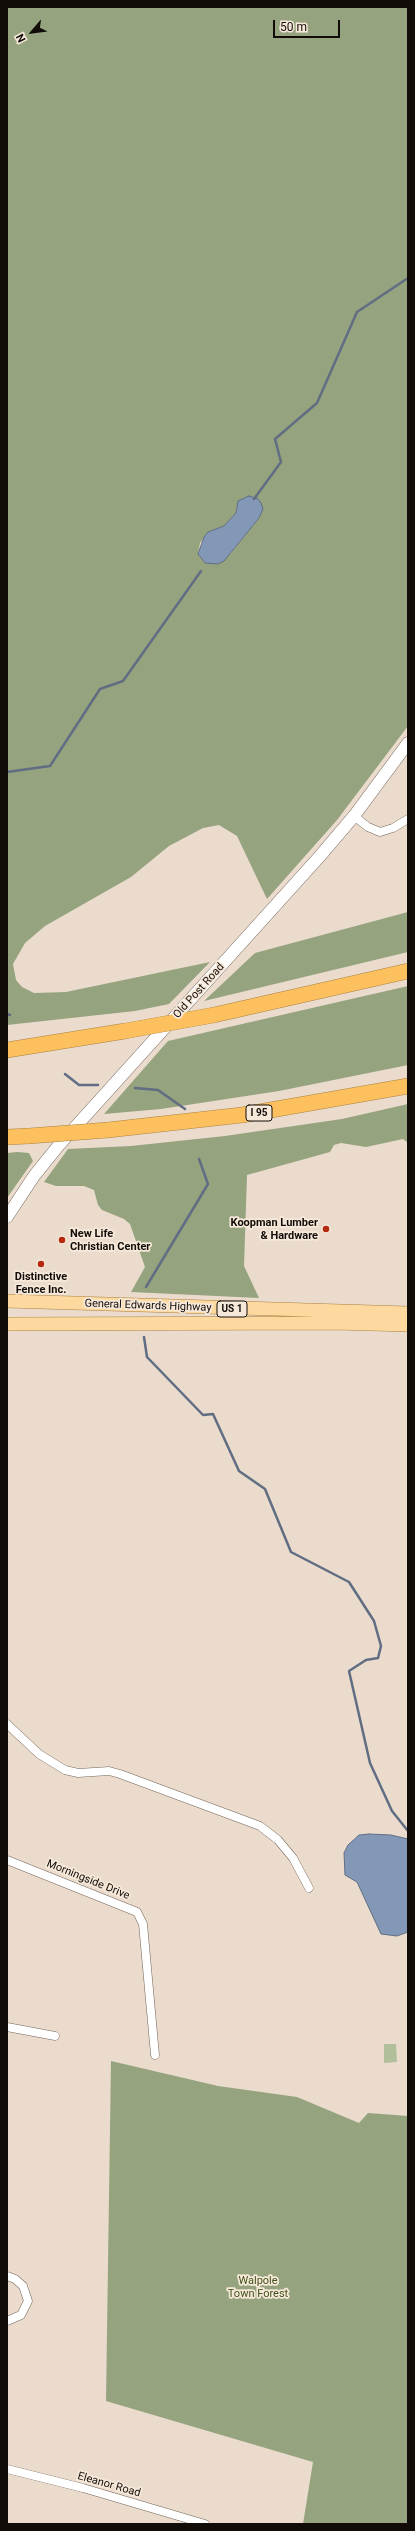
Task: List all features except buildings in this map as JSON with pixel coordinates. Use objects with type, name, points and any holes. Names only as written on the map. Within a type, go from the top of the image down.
[{"type":"highway","points":[[7,1050],[214,1015],[408,971]]},
{"type":"highway","name":"I 95","points":[[7,1137],[108,1130],[249,1114],[408,1086]]},
{"type":"main road","name":"Old Post Road","points":[[7,1217],[31,1180],[59,1145],[320,856],[354,816],[408,743]]},
{"type":"main road","name":"General Edwards Highway","points":[[7,1301],[408,1313]]},
{"type":"main road","name":"General Edwards Highway","points":[[7,1324],[335,1323],[408,1325]]},
{"type":"street","points":[[354,816],[368,827],[380,832],[393,828],[408,819]]},
{"type":"street","points":[[7,1724],[39,1754],[65,1770],[78,1773],[109,1771],[120,1774],[260,1826],[278,1840],[293,1858],[309,1888]]},
{"type":"street","name":"Morningside Drive","points":[[7,1860],[137,1912],[142,1920],[144,1931],[155,2055]]},
{"type":"street","points":[[7,2027],[55,2036]]},
{"type":"street","points":[[7,2276],[15,2279],[24,2286],[28,2301],[21,2315],[7,2321]]},
{"type":"street","name":"Eleanor Road","points":[[7,2469],[83,2488],[205,2524]]},
{"type":"green space","points":[[7,7],[408,7],[408,726],[337,820],[267,899],[237,836],[219,825],[203,828],[169,846],[131,877],[45,926],[25,943],[13,964],[16,980],[22,987],[34,993],[66,992],[210,962],[169,1004],[135,1011],[7,1025]],"holes":[[[237,506],[259,518],[230,554],[218,564],[205,563],[198,554],[200,543],[208,532],[224,526],[236,513]]]},
{"type":"green space","points":[[408,912],[408,952],[204,1001],[255,953]]},
{"type":"green space","points":[[408,986],[408,1065],[279,1091],[161,1109],[104,1114],[168,1041]]},
{"type":"green space","points":[[408,1104],[408,1143],[403,1139],[366,1147],[341,1143],[334,1145],[330,1152],[247,1175],[244,1266],[259,1298],[131,1292],[145,1267],[130,1224],[124,1219],[102,1210],[98,1205],[94,1190],[84,1186],[56,1186],[44,1182],[68,1149],[131,1146],[225,1136],[342,1119]]},
{"type":"green space","points":[[7,1153],[29,1153],[33,1161],[7,1198]]},
{"type":"green space","points":[[384,2044],[396,2044],[397,2062],[384,2063]]},
{"type":"green space","name":"Walpole Town Forest","points":[[111,2061],[218,2086],[297,2097],[359,2123],[368,2113],[408,2116],[408,2524],[303,2524],[313,2462],[106,2401]]},
{"type":"water","points":[[249,496],[258,499],[261,503],[263,509],[259,518],[224,561],[218,564],[205,563],[198,554],[204,537],[208,532],[224,526],[236,513],[238,501]]},
{"type":"water","points":[[359,1835],[391,1835],[408,1839],[408,1932],[397,1936],[381,1934],[357,1882],[345,1875],[344,1853],[348,1845]]},
{"type":"waterway","points":[[254,499],[281,462],[275,439],[317,403],[357,312],[408,278]]},
{"type":"waterway","points":[[7,772],[50,766],[100,689],[123,681],[201,571]]},
{"type":"waterway","points":[[65,1074],[79,1085],[98,1085]]},
{"type":"waterway","points":[[135,1088],[158,1090],[185,1109]]},
{"type":"waterway","points":[[146,1287],[208,1184],[199,1159]]},
{"type":"waterway","points":[[144,1337],[147,1357],[203,1415],[213,1414],[239,1471],[265,1489],[291,1552],[349,1582],[374,1621],[381,1646],[378,1658],[366,1660],[349,1671],[370,1763],[392,1811],[408,1831]]},
{"type":"place","name":"Koopman Lumber & Hardware","points":[[326,1229]]},
{"type":"place","name":"New Life Christian Center","points":[[62,1240]]},
{"type":"place","name":"Distinctive Fence Inc.","points":[[41,1264]]}]
